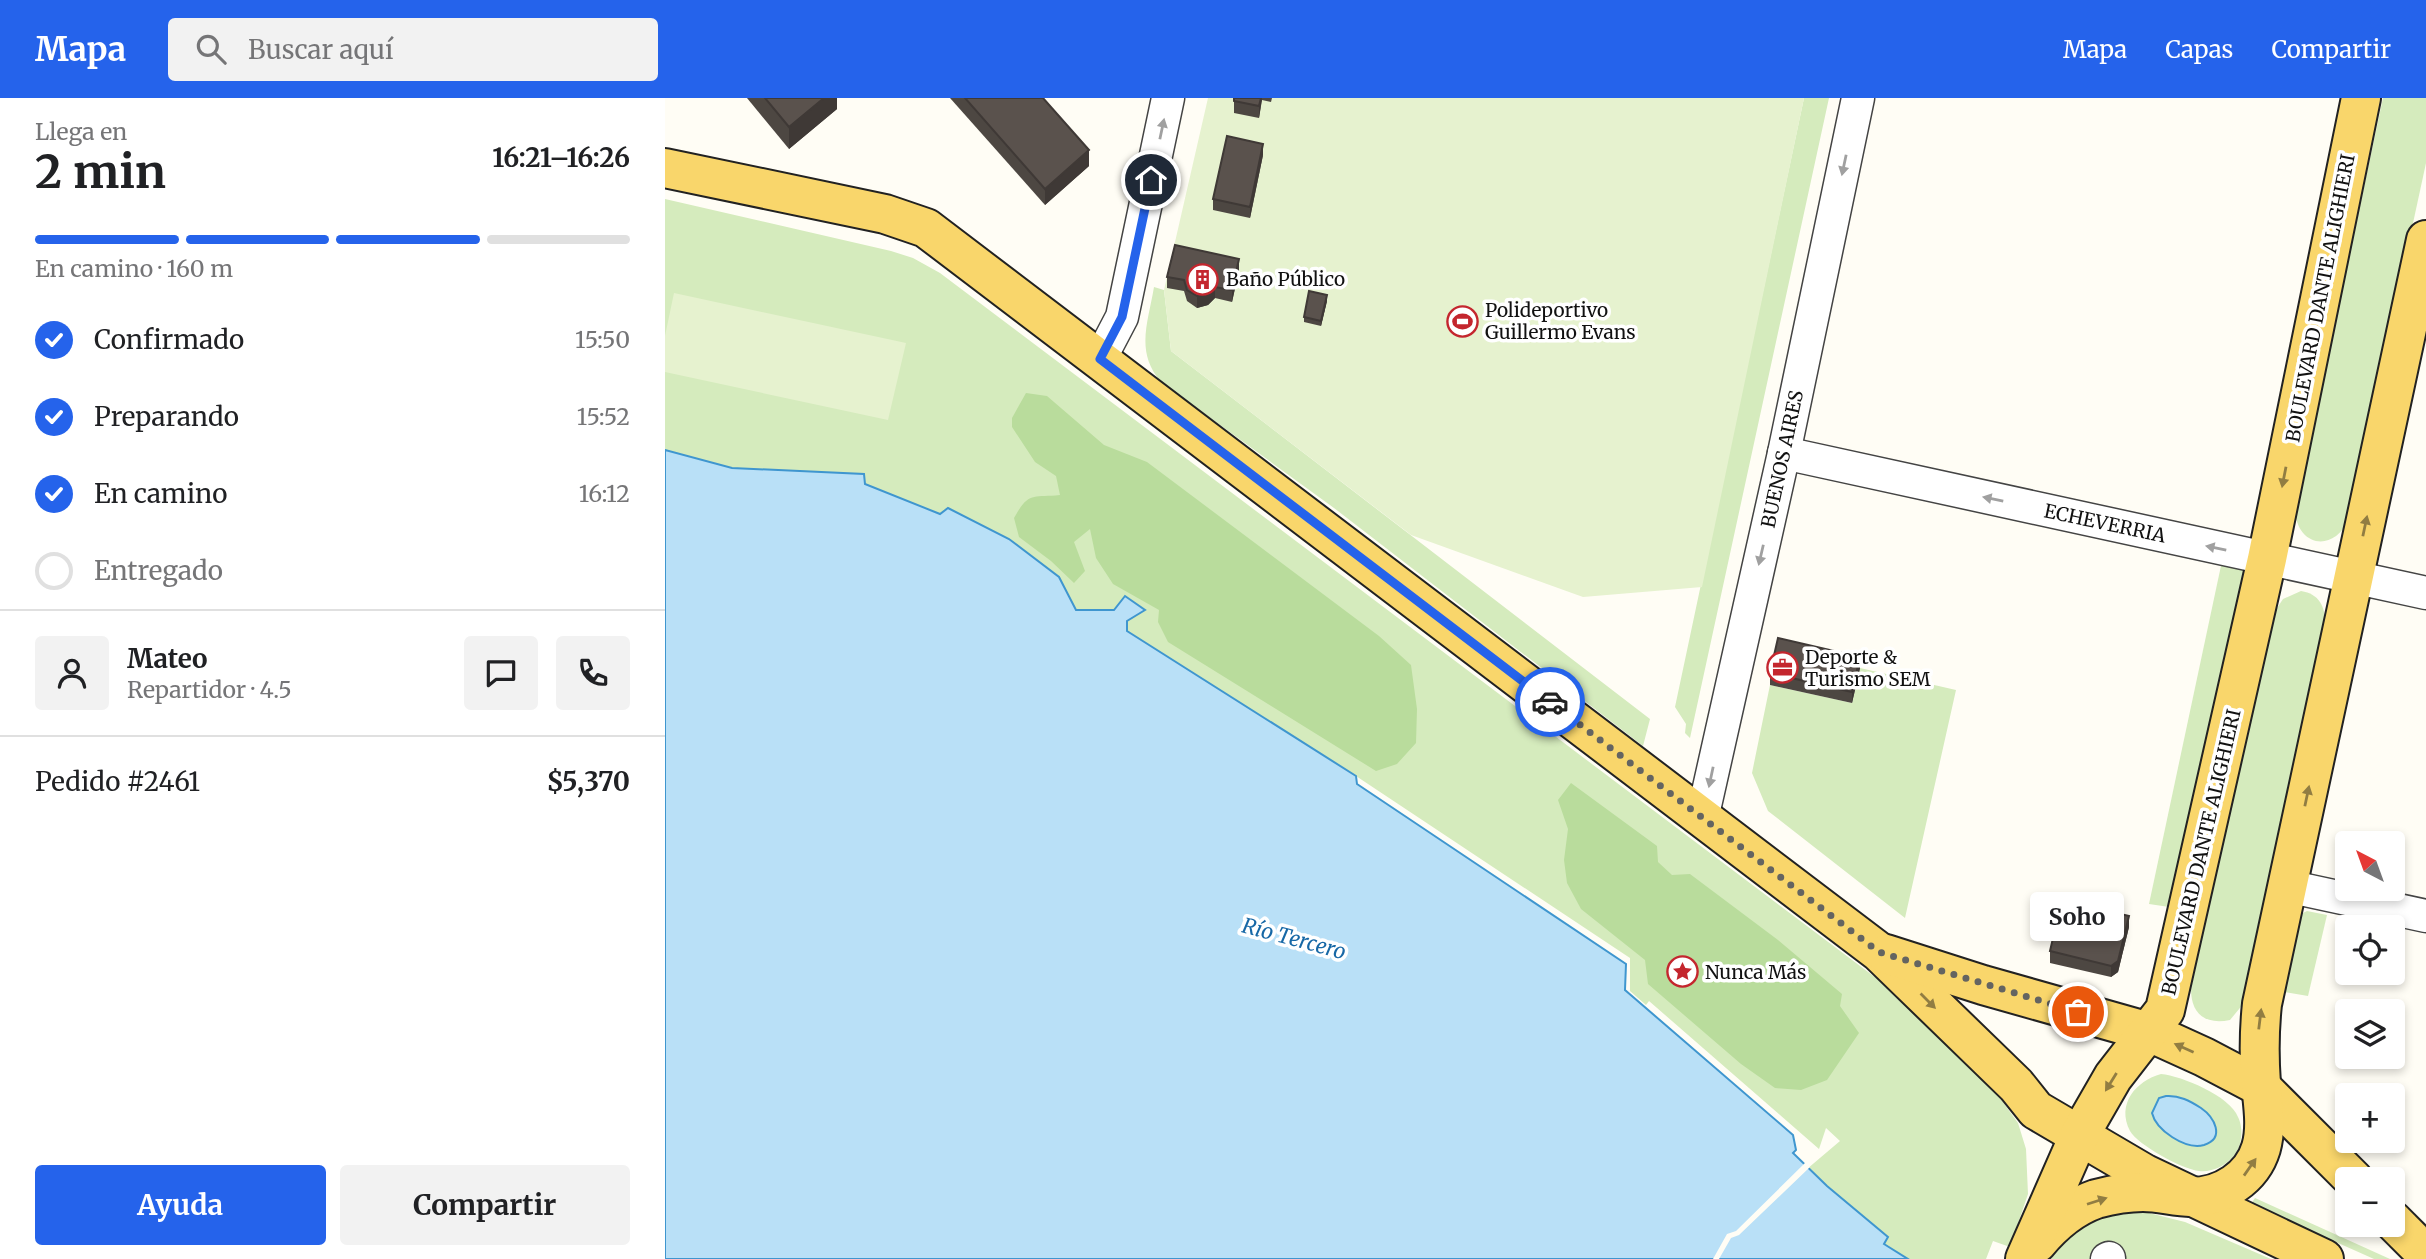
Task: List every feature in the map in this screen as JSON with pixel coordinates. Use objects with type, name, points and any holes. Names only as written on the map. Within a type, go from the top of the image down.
[{"type":"main road","name":"BOULEVARD DANTE ALIGHIERI","points":[[2025,1258],[2079,1136],[2113,1077],[2165,1010],[2169,997],[2267,559],[2361,98]]},
{"type":"main road","points":[[665,168],[874,212],[926,228],[1879,952],[2016,1085],[2036,1110],[2145,1174],[2324,1259]]},
{"type":"main road","points":[[2025,1258],[2056,1223],[2095,1200],[2141,1192],[2192,1197],[2227,1188],[2241,1180],[2252,1168],[2261,1148],[2265,1125],[2259,1032],[2262,1004],[2426,240]]},
{"type":"main road","points":[[1879,952],[2149,1032],[2204,1057],[2261,1087],[2341,1167]]},
{"type":"main road","points":[[2025,1258],[2044,1191],[2046,1167],[2036,1110]]},
{"type":"main road","points":[[2405,1233],[2426,1254]]},
{"type":"street","points":[[1100,359],[1122,317],[1168,98]]},
{"type":"street","name":"BUENOS AIRES","points":[[1702,819],[1784,453],[1858,98]]},
{"type":"street","name":"ECHEVERRIA","points":[[1784,453],[2426,593]]},
{"type":"street","points":[[2287,886],[2426,916]]},
{"type":"green space","name":"Polideportivo Guillermo Evans","points":[[1208,98],[1804,98],[1702,587],[1583,597],[1411,535],[1171,351],[1164,290]]},
{"type":"green space","points":[[1804,98],[1829,98],[1690,738],[1685,733],[1686,724],[1675,707]]},
{"type":"green space","points":[[2383,98],[2426,98],[2426,163],[2349,519],[2334,537],[2316,541],[2308,538],[2302,531],[2295,509]]},
{"type":"green space","points":[[665,199],[891,251],[913,258],[940,273],[1892,990],[2000,1098],[2018,1123],[2026,1149],[2028,1194],[2010,1247],[1993,1241],[1986,1259],[1908,1259],[1883,1244],[1888,1237],[1807,1169],[1840,1141],[1826,1128],[1819,1149],[1649,1001],[1646,1005],[1630,991],[1630,958],[1356,776],[1127,631],[1126,597],[1115,611],[1075,610],[1059,577],[940,515],[865,484],[864,474],[732,468],[665,450]]},
{"type":"green space","points":[[1154,287],[1164,290],[1171,351],[1650,719],[1643,746],[1334,508],[1161,382],[1148,360],[1145,337]]},
{"type":"green space","points":[[674,293],[906,343],[888,420],[665,372],[665,336]]},
{"type":"green space","points":[[1026,393],[1047,396],[1104,445],[1147,462],[1379,636],[1411,665],[1417,709],[1416,743],[1397,764],[1376,771],[1168,642],[1158,622],[1159,610],[1113,584],[1096,558],[1090,529],[1074,542],[1085,571],[1074,583],[1051,561],[1019,537],[1014,518],[1024,503],[1037,496],[1060,495],[1056,476],[1035,462],[1012,427],[1012,418]]},
{"type":"green space","points":[[2222,561],[2240,567],[2245,574],[2176,908],[2149,904]]},
{"type":"green space","points":[[2301,591],[2313,595],[2321,603],[2325,628],[2244,1003],[2230,1020],[2213,1021],[2201,1016],[2197,1011],[2191,989],[2270,619],[2283,599]]},
{"type":"green space","points":[[1860,668],[1956,690],[1905,918],[1768,811],[1752,773],[1770,685],[1852,703]]},
{"type":"green space","points":[[1571,783],[1657,846],[1658,862],[1672,875],[1690,874],[1778,940],[1842,994],[1840,1006],[1859,1033],[1827,1080],[1801,1090],[1775,1088],[1741,1064],[1648,984],[1645,960],[1581,909],[1567,883],[1564,860],[1568,829],[1558,800]]},
{"type":"green space","points":[[2307,911],[2327,915],[2308,996],[2284,992],[2301,914]]},
{"type":"green space","points":[[2161,1074],[2204,1088],[2233,1109],[2241,1124],[2240,1143],[2234,1155],[2224,1165],[2207,1171],[2191,1169],[2151,1149],[2130,1131],[2125,1112],[2131,1095],[2144,1082]]},
{"type":"green space","points":[[2255,1198],[2335,1234],[2335,1237],[2341,1237],[2390,1259],[2374,1259],[2251,1204]]},
{"type":"green space","points":[[2145,1212],[2185,1222],[2271,1259],[2049,1259],[2067,1236],[2089,1222],[2116,1215]]},
{"type":"water","name":"Río Tercero","points":[[665,450],[732,468],[864,474],[865,484],[940,514],[948,508],[1009,539],[1059,577],[1076,610],[1114,610],[1125,596],[1145,610],[1127,621],[1127,631],[1356,776],[1357,784],[1626,964],[1625,990],[1793,1135],[1796,1150],[1793,1153],[1827,1186],[1888,1237],[1884,1244],[1908,1259],[665,1259]]},
{"type":"water","points":[[2166,1096],[2184,1099],[2206,1112],[2216,1127],[2215,1138],[2204,1145],[2196,1146],[2180,1142],[2165,1132],[2152,1113],[2159,1098]]},
{"type":"pier","points":[[1806,1162],[1810,1167],[1739,1235],[1731,1238],[1719,1259],[1713,1259],[1727,1234],[1736,1231]]},
{"type":"building","points":[[765,98],[824,98],[789,127]]},
{"type":"building","points":[[965,98],[1043,98],[1089,150],[1045,189]]},
{"type":"building","points":[[1234,98],[1261,98],[1259,106],[1234,101]]},
{"type":"building","points":[[1227,136],[1263,144],[1250,207],[1213,199]]},
{"type":"building","name":"Baño Público","points":[[1175,245],[1239,259],[1232,290],[1215,287],[1208,294],[1197,296],[1187,290],[1184,280],[1167,277]]},
{"type":"building","points":[[1309,291],[1327,295],[1321,321],[1304,317]]},
{"type":"building","points":[[1778,638],[1860,657],[1852,692],[1770,673]]},
{"type":"building","points":[[2062,900],[2129,916],[2118,961],[2111,966],[2050,951]]},
{"type":"way so far","points":[[1550,702],[1879,952],[2078,1012]]},
{"type":"place","name":"Baño Público","points":[[1203,279]]},
{"type":"place","name":"Polideportivo Guillermo Evans","points":[[1462,321]]},
{"type":"place","name":"Deporte & Turismo SEM","points":[[1782,668]]},
{"type":"place","name":"Nunca Más","points":[[1682,972]]},
{"type":"place","name":"Soho","points":[[2078,1012]]},
{"type":"route","points":[[1151,180],[1122,317],[1100,359],[1550,702]]}]
